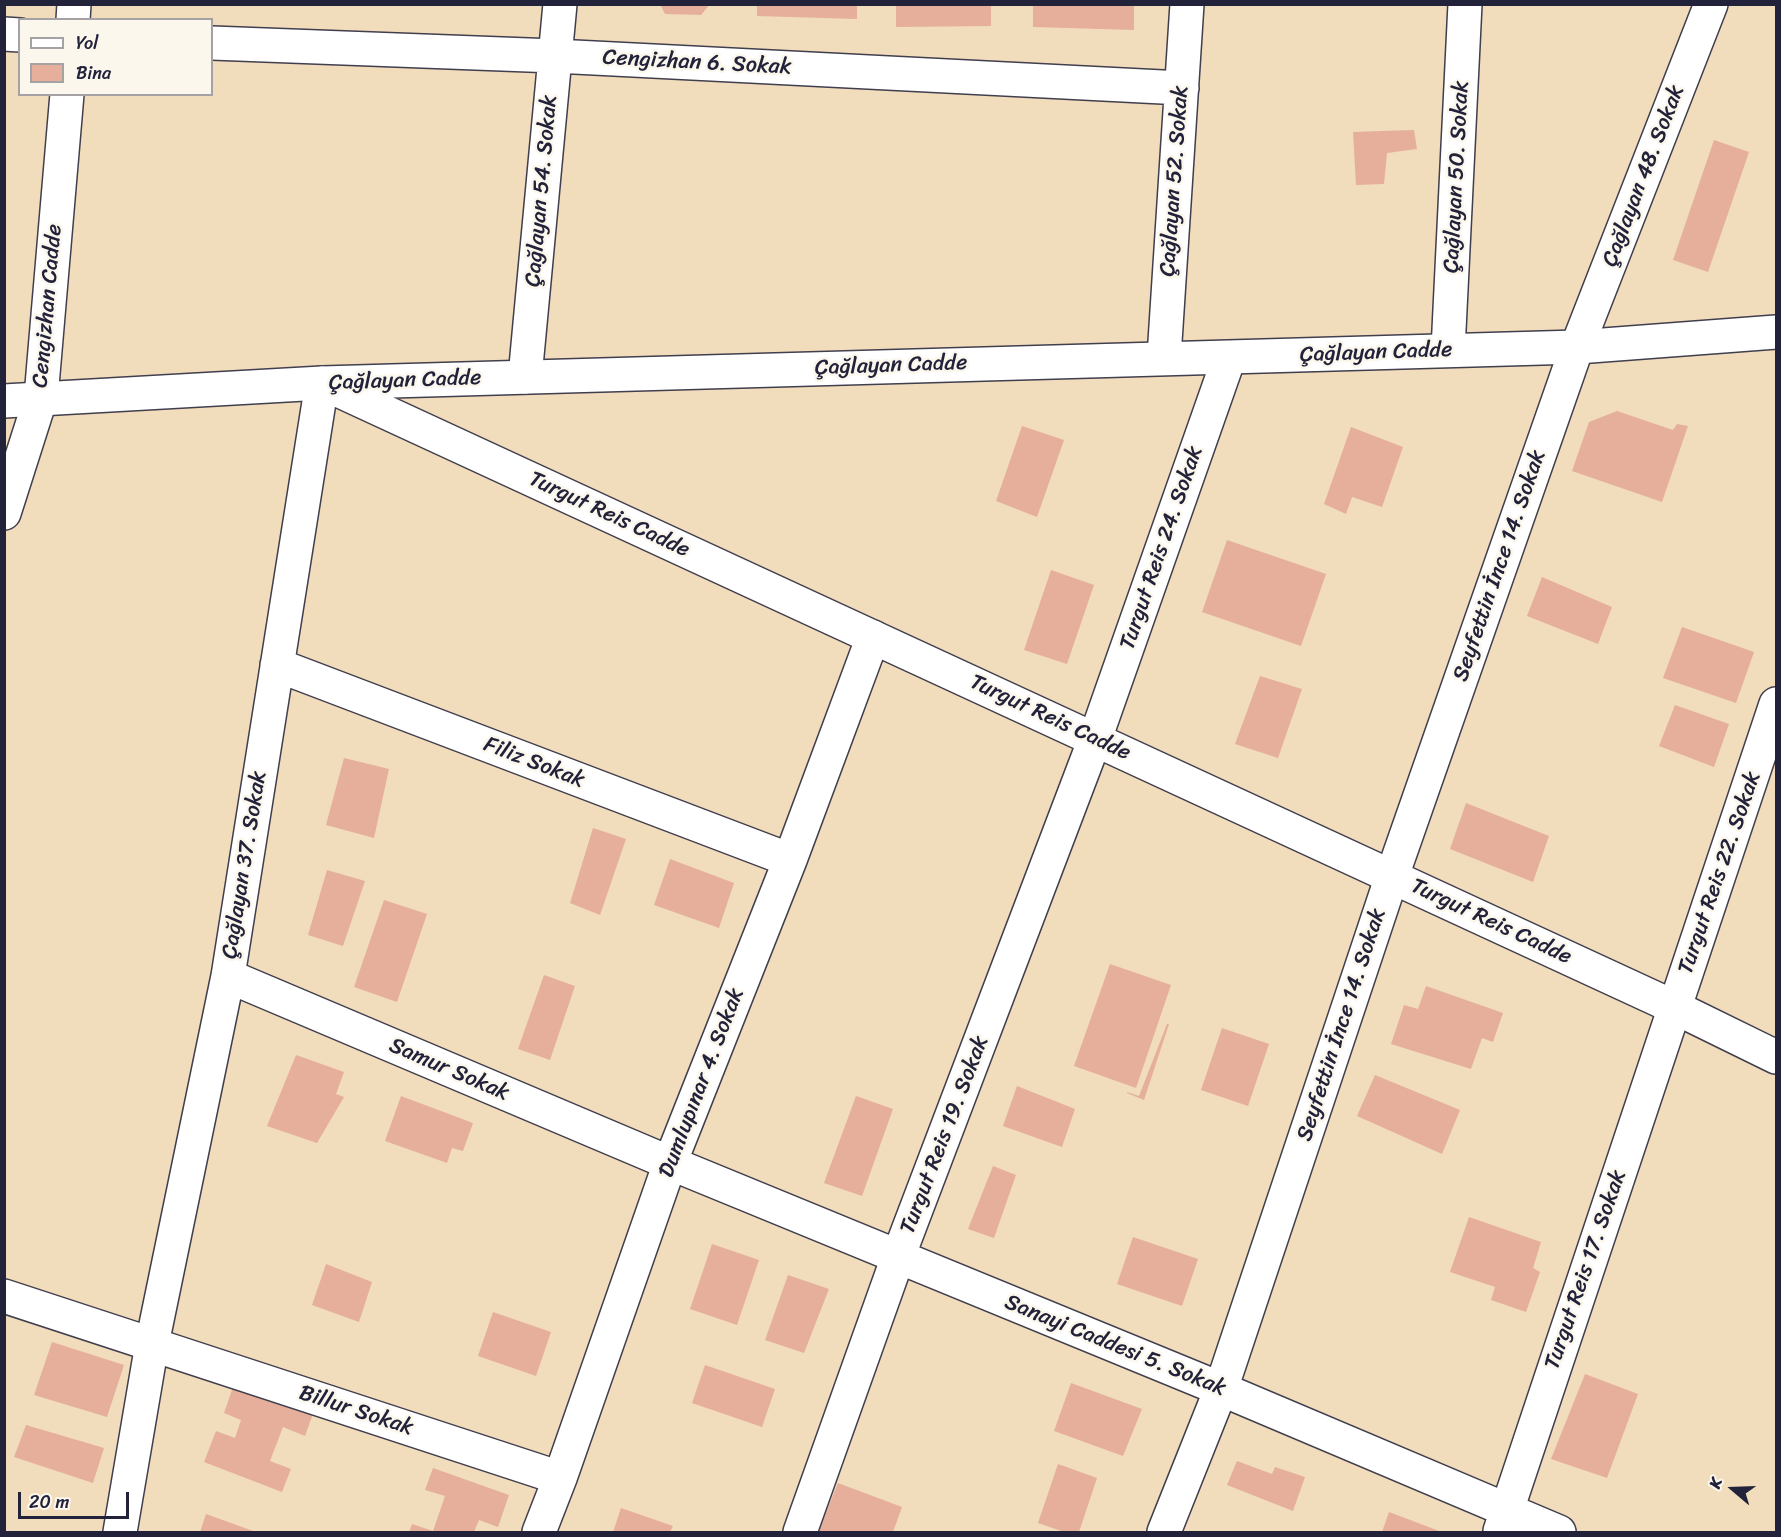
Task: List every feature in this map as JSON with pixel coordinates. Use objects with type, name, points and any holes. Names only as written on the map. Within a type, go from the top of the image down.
[{"type":"street","name":"Çağlayan 54. Sokak","points":[[525,377],[560,4]]},
{"type":"street","name":"Çağlayan 52. Sokak","points":[[1164,357],[1187,4]]},
{"type":"street","name":"Çağlayan 50. Sokak","points":[[1448,350],[1465,4]]},
{"type":"street","name":"Çağlayan 48. Sokak","points":[[1577,347],[1711,4]]},
{"type":"street","name":"Cengizhan 6. Sokak","points":[[213,43],[555,56],[1182,88]]},
{"type":"street","name":"Cengizhan Cadde","points":[[4,513],[41,397],[67,96]]},
{"type":"street","name":"Çağlayan Cadde","points":[[4,401],[41,397],[322,383],[1164,357],[1228,358],[1577,347],[1776,332]]},
{"type":"street","name":"Seyfettin İnce 14. Sokak","points":[[1164,1533],[1221,1389],[1392,876],[1577,347]]},
{"type":"street","name":"Turgut Reis 24. Sokak","points":[[1095,739],[1228,358]]},
{"type":"street","name":"Turgut Reis Cadde","points":[[322,383],[1392,876],[1776,1057]]},
{"type":"street","name":"Çağlayan 37. Sokak","points":[[120,1533],[152,1344],[228,976],[322,383]]},
{"type":"street","name":"Dumlupınar 4. Sokak","points":[[539,1533],[670,1164],[790,860],[873,637]]},
{"type":"street","name":"Filiz Sokak","points":[[278,665],[790,860]]},
{"type":"street","name":"Turgut Reis 22. Sokak","points":[[1674,1007],[1776,704]]},
{"type":"street","name":"Turgut Reis 19. Sokak","points":[[800,1533],[898,1257],[1095,739]]},
{"type":"street","name":"Samur Sokak","points":[[228,976],[670,1164]]},
{"type":"street","name":"Turgut Reis 17. Sokak","points":[[1502,1522],[1674,1007]]},
{"type":"street","name":"Sanayi Caddesi 5. Sokak","points":[[670,1164],[1221,1389],[1502,1522],[1559,1533]]},
{"type":"street","name":"Billur Sokak","points":[[4,1296],[560,1478]]},
{"type":"building","points":[[660,4],[710,4],[701,15],[665,14]]},
{"type":"building","points":[[757,4],[857,4],[857,19],[757,16]]},
{"type":"building","points":[[896,4],[991,4],[991,26],[896,27]]},
{"type":"building","points":[[1033,4],[1134,4],[1134,30],[1033,27]]},
{"type":"building","points":[[1414,130],[1417,149],[1387,153],[1384,184],[1356,185],[1353,132]]},
{"type":"building","points":[[1714,140],[1749,152],[1708,272],[1673,260]]},
{"type":"building","points":[[1617,411],[1673,430],[1677,424],[1688,426],[1662,502],[1572,471],[1589,422]]},
{"type":"building","points":[[1022,426],[1064,440],[1037,517],[996,501]]},
{"type":"building","points":[[1351,427],[1403,447],[1382,507],[1352,497],[1346,514],[1324,504]]},
{"type":"building","points":[[1227,540],[1326,574],[1301,646],[1202,612]]},
{"type":"building","points":[[1051,570],[1094,585],[1067,664],[1024,650]]},
{"type":"building","points":[[1542,577],[1612,607],[1598,644],[1527,616]]},
{"type":"building","points":[[1682,627],[1754,652],[1736,703],[1663,678]]},
{"type":"building","points":[[1260,676],[1302,689],[1278,758],[1235,744]]},
{"type":"building","points":[[1675,705],[1729,724],[1714,767],[1659,746]]},
{"type":"building","points":[[344,758],[389,769],[374,838],[326,825]]},
{"type":"building","points":[[1466,803],[1549,836],[1533,882],[1450,849]]},
{"type":"building","points":[[593,828],[626,839],[600,915],[570,903]]},
{"type":"building","points":[[670,859],[734,883],[719,928],[654,905]]},
{"type":"building","points":[[327,870],[365,881],[343,946],[308,935]]},
{"type":"building","points":[[384,900],[427,914],[397,1002],[354,987]]},
{"type":"building","points":[[1110,964],[1171,985],[1136,1088],[1074,1066]]},
{"type":"building","points":[[544,975],[575,986],[550,1060],[518,1049]]},
{"type":"building","points":[[1426,986],[1503,1013],[1493,1042],[1482,1038],[1471,1069],[1391,1044],[1404,1005],[1418,1009]]},
{"type":"building","points":[[1167,1024],[1169,1024],[1144,1100],[1127,1093],[1139,1096]]},
{"type":"building","points":[[1222,1028],[1269,1044],[1248,1106],[1201,1090]]},
{"type":"building","points":[[296,1055],[344,1072],[336,1094],[344,1097],[317,1143],[267,1126]]},
{"type":"building","points":[[1375,1075],[1460,1110],[1442,1154],[1357,1116]]},
{"type":"building","points":[[1017,1086],[1075,1109],[1062,1147],[1003,1126]]},
{"type":"building","points":[[401,1096],[473,1123],[463,1151],[452,1148],[447,1163],[385,1141]]},
{"type":"building","points":[[856,1096],[893,1109],[862,1196],[824,1183]]},
{"type":"building","points":[[993,1166],[1016,1175],[994,1238],[968,1229]]},
{"type":"building","points":[[1469,1217],[1541,1242],[1533,1268],[1540,1272],[1526,1312],[1491,1300],[1495,1287],[1450,1272]]},
{"type":"building","points":[[1133,1237],[1198,1259],[1182,1306],[1117,1284]]},
{"type":"building","points":[[712,1244],[759,1260],[737,1325],[690,1309]]},
{"type":"building","points":[[326,1264],[372,1282],[359,1322],[312,1305]]},
{"type":"building","points":[[788,1275],[829,1289],[804,1353],[765,1340]]},
{"type":"building","points":[[493,1312],[551,1332],[536,1376],[478,1356]]},
{"type":"building","points":[[52,1342],[124,1365],[107,1417],[34,1395]]},
{"type":"building","points":[[705,1365],[775,1389],[762,1427],[692,1403]]},
{"type":"building","points":[[1585,1374],[1638,1394],[1607,1478],[1551,1459]]},
{"type":"building","points":[[235,1381],[314,1411],[305,1436],[283,1427],[270,1461],[291,1469],[282,1492],[204,1462],[216,1431],[235,1438],[241,1420],[224,1413]]},
{"type":"building","points":[[1071,1383],[1142,1409],[1123,1456],[1054,1431]]},
{"type":"building","points":[[26,1425],[104,1448],[93,1483],[14,1457]]},
{"type":"building","points":[[1237,1461],[1272,1474],[1275,1467],[1305,1477],[1293,1511],[1227,1485]]},
{"type":"building","points":[[1058,1464],[1097,1478],[1079,1532],[1064,1532],[1038,1523]]},
{"type":"building","points":[[433,1468],[509,1495],[498,1527],[479,1520],[474,1532],[409,1532],[412,1524],[433,1531],[445,1496],[425,1490]]},
{"type":"building","points":[[838,1483],[902,1507],[893,1532],[818,1532]]},
{"type":"building","points":[[621,1508],[673,1526],[670,1532],[613,1532]]},
{"type":"building","points":[[1389,1512],[1442,1532],[1382,1532]]},
{"type":"building","points":[[206,1514],[256,1532],[200,1532]]}]
